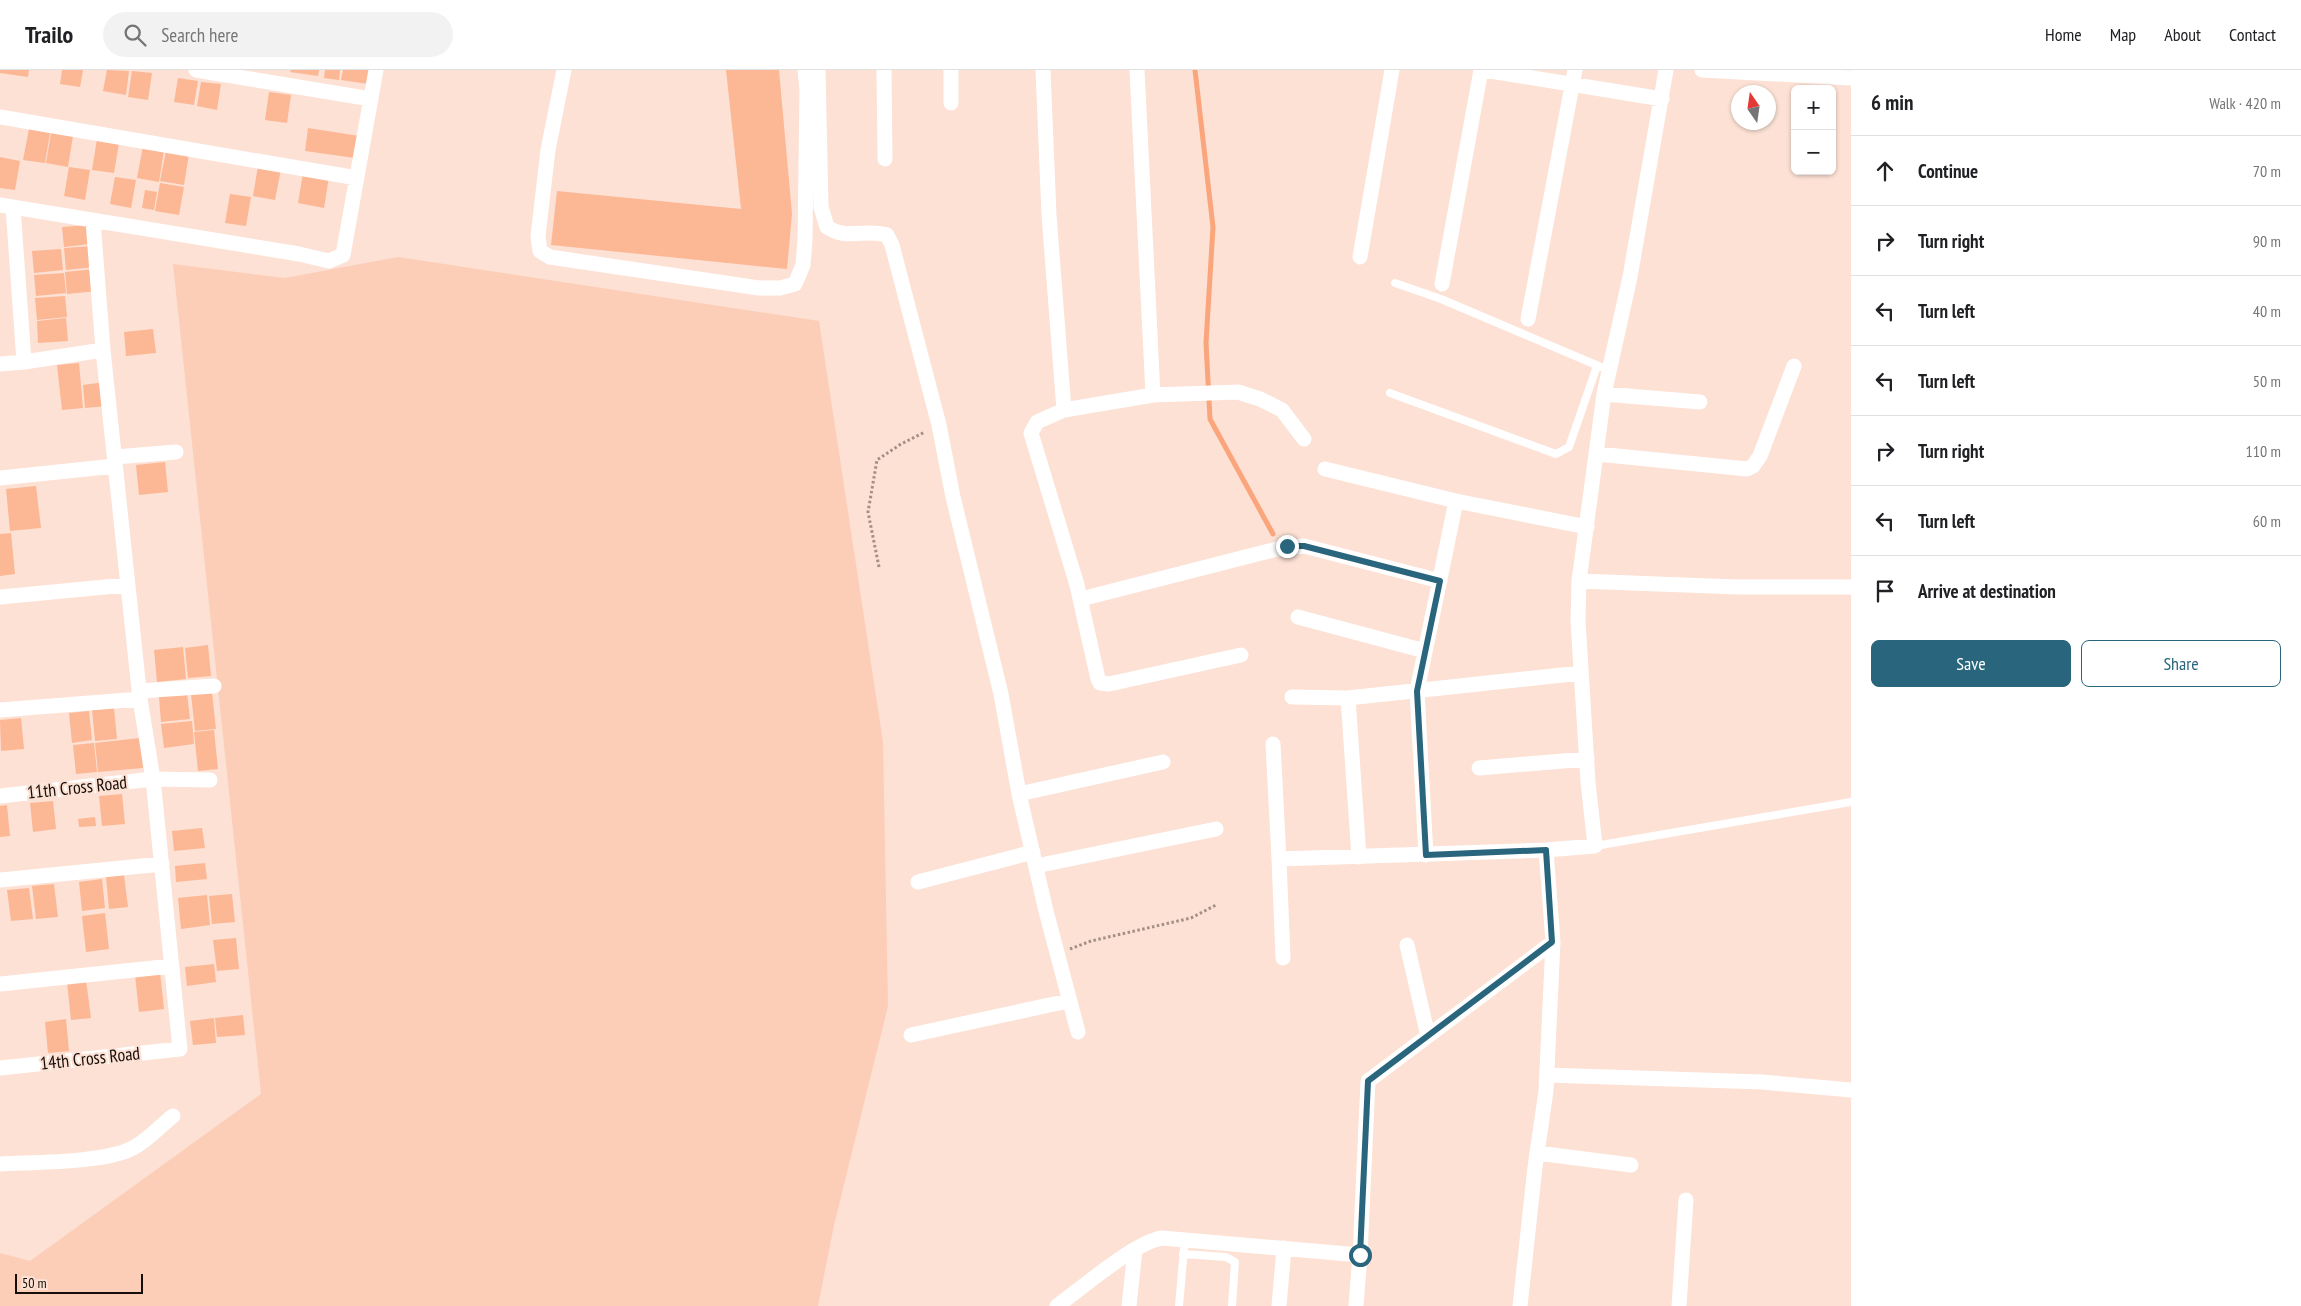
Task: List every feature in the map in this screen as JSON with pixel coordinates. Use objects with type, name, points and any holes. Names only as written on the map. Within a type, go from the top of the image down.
[{"type":"street","points":[[196,70],[371,99]]},
{"type":"street","points":[[24,362],[7,206],[299,254],[329,261],[344,255],[376,70]]},
{"type":"street","points":[[564,70],[548,150],[538,236],[540,251],[550,258],[759,288],[780,288],[795,284],[803,265],[807,90],[805,70]]},
{"type":"street","points":[[818,70],[821,207],[826,227],[837,233],[856,234],[874,231],[886,235],[892,244],[939,425],[953,497],[1001,694],[1034,859],[1068,1001],[1078,1032]]},
{"type":"street","points":[[884,70],[884,159]]},
{"type":"street","points":[[950,103],[951,70]]},
{"type":"street","points":[[1043,70],[1049,215],[1064,410]]},
{"type":"street","points":[[1137,70],[1153,395]]},
{"type":"street","points":[[1360,257],[1392,70]]},
{"type":"street","points":[[1442,284],[1483,70],[1574,77],[1662,99]]},
{"type":"street","points":[[1279,859],[1426,855],[1595,846],[1581,673],[1578,582],[1597,454],[1604,394],[1603,368],[1630,277],[1666,70]]},
{"type":"street","points":[[1702,70],[1851,78]]},
{"type":"street","points":[[1528,319],[1574,77]]},
{"type":"street","points":[[0,117],[357,178]]},
{"type":"street","points":[[0,984],[172,966],[153,779],[139,695],[126,585],[103,350],[93,221]]},
{"type":"street","points":[[0,364],[103,350]]},
{"type":"street","points":[[1597,454],[1747,469],[1753,466],[1760,456],[1794,366]]},
{"type":"street","points":[[1241,655],[1109,684],[1100,683],[1081,599],[1031,433],[1037,422],[1064,410],[1153,395],[1238,392],[1260,398],[1282,410],[1304,439]]},
{"type":"street","points":[[1604,394],[1700,402]]},
{"type":"street","points":[[0,478],[176,452]]},
{"type":"street","points":[[1326,469],[1456,501],[1587,527]]},
{"type":"street","points":[[1426,855],[1417,691],[1456,501]]},
{"type":"street","points":[[1081,599],[1277,549],[1296,546],[1304,546],[1440,581]]},
{"type":"street","points":[[1578,582],[1737,587],[1851,587]]},
{"type":"street","points":[[0,597],[126,585]]},
{"type":"street","points":[[1298,617],[1425,651]]},
{"type":"street","points":[[1292,697],[1348,698],[1581,673]]},
{"type":"street","points":[[0,710],[214,686]]},
{"type":"street","points":[[1348,698],[1358,857]]},
{"type":"street","points":[[1273,744],[1283,958]]},
{"type":"street","points":[[1479,768],[1587,758]]},
{"type":"street","points":[[1020,794],[1163,762]]},
{"type":"street","name":"11th Cross Road","points":[[0,796],[153,779],[210,780]]},
{"type":"street","points":[[918,882],[1034,859],[1216,828]]},
{"type":"street","points":[[1520,1306],[1547,1075],[1552,942],[1546,850]]},
{"type":"street","points":[[0,880],[162,864]]},
{"type":"street","points":[[1356,1306],[1368,1081],[1552,942]]},
{"type":"street","points":[[1407,945],[1428,1036]]},
{"type":"street","name":"14th Cross Road","points":[[0,1068],[180,1049],[172,966]]},
{"type":"street","points":[[912,1035],[1068,1001]]},
{"type":"street","points":[[1547,1075],[1762,1082],[1851,1090]]},
{"type":"street","points":[[0,1164],[103,1157],[120,1153],[135,1147],[173,1116]]},
{"type":"street","points":[[1537,1153],[1631,1165]]},
{"type":"street","points":[[1679,1306],[1686,1200]]},
{"type":"street","points":[[1057,1306],[1135,1250],[1154,1239],[1184,1247],[1220,1249],[1284,1248],[1360,1255]]},
{"type":"street","points":[[1279,1306],[1284,1248]]},
{"type":"street","points":[[1129,1306],[1135,1250]]},
{"type":"lane","points":[[1390,393],[1556,454],[1569,447],[1603,368],[1441,299],[1395,283]]},
{"type":"lane","points":[[1595,846],[1851,802]]},
{"type":"lane","points":[[1179,1306],[1184,1247]]},
{"type":"lane","points":[[1220,1249],[1234,1262],[1232,1306]]},
{"type":"path","points":[[879,567],[868,512],[877,460],[901,444],[939,425]]},
{"type":"path","points":[[1058,958],[1072,948],[1084,943],[1191,918],[1216,905]]},
{"type":"shaded area","points":[[398,257],[819,321],[883,742],[888,1006],[834,1225],[818,1306],[0,1306],[0,1253],[30,1261],[261,1094],[173,264],[285,278]]},
{"type":"building","points":[[0,70],[29,70],[28,77],[0,73]]},
{"type":"building","points":[[62,70],[83,70],[80,87],[60,84]]},
{"type":"building","points":[[107,70],[129,71],[126,95],[103,91]]},
{"type":"building","points":[[291,70],[319,70],[318,76],[290,72]]},
{"type":"building","points":[[325,70],[340,70],[339,80],[324,78]]},
{"type":"building","points":[[343,70],[371,70],[369,84],[341,80]]},
{"type":"building","points":[[726,70],[779,70],[792,214],[787,269],[551,245],[557,191],[741,209]]},
{"type":"building","points":[[132,71],[152,73],[148,100],[128,97]]},
{"type":"building","points":[[178,78],[198,81],[194,105],[174,102]]},
{"type":"building","points":[[201,82],[221,84],[217,110],[197,106]]},
{"type":"building","points":[[269,92],[291,95],[287,123],[265,120]]},
{"type":"building","points":[[308,128],[359,136],[355,158],[305,151]]},
{"type":"building","points":[[29,129],[50,133],[45,163],[23,160]]},
{"type":"building","points":[[51,133],[73,136],[68,167],[46,163]]},
{"type":"building","points":[[97,139],[119,143],[114,173],[92,170]]},
{"type":"building","points":[[143,146],[164,150],[159,182],[137,178]]},
{"type":"building","points":[[166,151],[189,154],[184,185],[160,181]]},
{"type":"building","points":[[0,157],[20,161],[15,190],[0,188]]},
{"type":"building","points":[[258,166],[281,169],[275,200],[253,196]]},
{"type":"building","points":[[69,167],[90,170],[85,200],[64,196]]},
{"type":"building","points":[[303,173],[329,177],[324,208],[298,203]]},
{"type":"building","points":[[115,177],[136,180],[131,208],[110,204]]},
{"type":"building","points":[[160,183],[184,187],[179,215],[155,211]]},
{"type":"building","points":[[145,190],[157,192],[154,210],[142,208]]},
{"type":"building","points":[[230,194],[251,197],[246,226],[225,223]]},
{"type":"building","points":[[88,225],[90,244],[64,247],[62,227]]},
{"type":"building","points":[[93,246],[95,267],[66,270],[64,248]]},
{"type":"building","points":[[61,249],[63,270],[34,273],[32,251]]},
{"type":"building","points":[[95,269],[97,291],[67,294],[65,272]]},
{"type":"building","points":[[64,273],[66,293],[36,296],[34,275]]},
{"type":"building","points":[[65,296],[67,317],[37,320],[35,298]]},
{"type":"building","points":[[66,318],[68,341],[38,343],[37,321]]},
{"type":"building","points":[[153,329],[156,353],[126,356],[124,332]]},
{"type":"building","points":[[79,363],[83,408],[62,410],[57,365]]},
{"type":"building","points":[[105,382],[107,406],[85,408],[83,385]]},
{"type":"building","points":[[165,462],[168,492],[139,495],[136,465]]},
{"type":"building","points":[[36,486],[41,528],[10,531],[6,489]]},
{"type":"building","points":[[11,533],[15,574],[0,576],[0,534]]},
{"type":"building","points":[[208,645],[211,676],[188,678],[185,648]]},
{"type":"building","points":[[183,647],[186,679],[157,682],[154,650]]},
{"type":"building","points":[[212,692],[216,729],[195,731],[191,694]]},
{"type":"building","points":[[187,693],[190,719],[161,722],[159,697]]},
{"type":"building","points":[[114,708],[117,739],[95,741],[92,710]]},
{"type":"building","points":[[89,711],[92,740],[72,743],[69,713]]},
{"type":"building","points":[[21,718],[24,749],[1,751],[0,720]]},
{"type":"building","points":[[192,721],[194,744],[164,748],[161,724]]},
{"type":"building","points":[[214,730],[218,769],[198,771],[194,732]]},
{"type":"building","points":[[140,738],[143,768],[98,772],[95,743]]},
{"type":"building","points":[[94,743],[97,772],[76,774],[73,745]]},
{"type":"building","points":[[122,794],[125,824],[102,826],[99,796]]},
{"type":"building","points":[[53,801],[56,829],[33,832],[30,803]]},
{"type":"building","points":[[7,805],[10,836],[0,837],[0,806]]},
{"type":"building","points":[[95,817],[96,826],[79,827],[78,819]]},
{"type":"building","points":[[202,828],[205,848],[174,851],[172,831]]},
{"type":"building","points":[[205,863],[207,879],[176,882],[175,866]]},
{"type":"building","points":[[124,875],[128,907],[109,909],[106,877]]},
{"type":"building","points":[[102,879],[105,908],[82,911],[79,882]]},
{"type":"building","points":[[54,884],[58,917],[36,919],[32,886]]},
{"type":"building","points":[[29,888],[33,919],[11,921],[7,890]]},
{"type":"building","points":[[232,894],[235,922],[212,924],[209,896]]},
{"type":"building","points":[[207,895],[210,925],[181,929],[178,898]]},
{"type":"building","points":[[105,913],[109,949],[86,952],[82,916]]},
{"type":"building","points":[[236,938],[239,969],[217,971],[213,940]]},
{"type":"building","points":[[214,964],[216,982],[187,986],[185,967]]},
{"type":"building","points":[[160,972],[164,1009],[139,1012],[135,975]]},
{"type":"building","points":[[86,980],[91,1018],[71,1020],[67,982]]},
{"type":"building","points":[[243,1015],[245,1035],[217,1037],[215,1018]]},
{"type":"building","points":[[214,1018],[216,1043],[193,1045],[190,1021]]},
{"type":"building","points":[[66,1019],[69,1051],[48,1053],[45,1022]]},
{"type":"waterway","points":[[1195,70],[1213,227],[1206,343],[1210,419],[1273,534]]},
{"type":"route","points":[[1287,546],[1304,546],[1440,581],[1417,691],[1426,855],[1546,850],[1552,942],[1368,1081],[1360,1255]]}]
